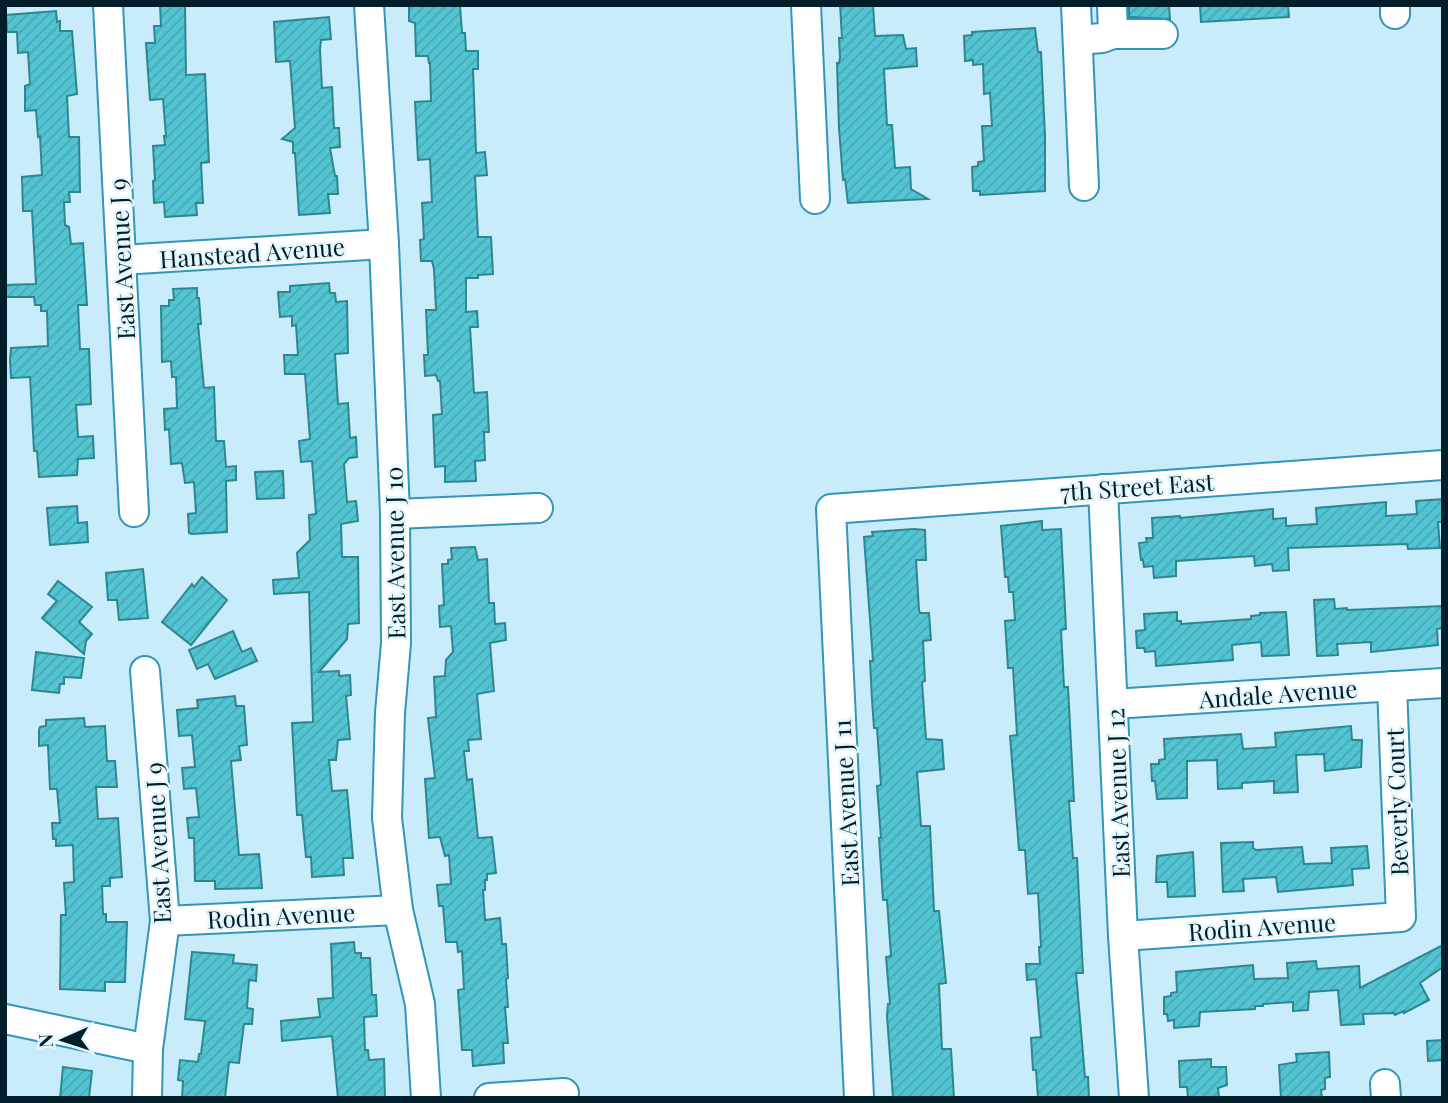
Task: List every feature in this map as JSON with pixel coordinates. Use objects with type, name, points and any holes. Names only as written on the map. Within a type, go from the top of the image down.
[{"type":"street","name":"East Avenue J 9","points":[[108,5],[134,512]]},
{"type":"street","name":"East Avenue J 10","points":[[369,5],[384,244],[395,514],[396,643],[390,713],[387,818],[398,910],[420,1004],[426,1098]]},
{"type":"street","points":[[806,5],[816,199]]},
{"type":"street","points":[[1076,5],[1084,186]]},
{"type":"street","points":[[1112,5],[1113,34]]},
{"type":"street","points":[[1078,40],[1113,34],[1163,34]]},
{"type":"street","name":"Hanstead Avenue","points":[[121,260],[384,244]]},
{"type":"street","name":"7th Street East","points":[[831,509],[1443,465]]},
{"type":"street","name":"East Avenue J 12","points":[[1103,488],[1133,1098]]},
{"type":"street","points":[[395,514],[538,508]]},
{"type":"street","name":"East Avenue J 11","points":[[831,509],[859,1098]]},
{"type":"street","name":"East Avenue J 9","points":[[145,671],[165,921],[148,1049],[147,1098]]},
{"type":"street","name":"Andale Avenue","points":[[1114,704],[1443,683]]},
{"type":"street","name":"Beverly Court","points":[[1392,686],[1401,917]]},
{"type":"street","name":"Rodin Avenue","points":[[165,921],[398,910]]},
{"type":"street","name":"Rodin Avenue","points":[[1123,936],[1401,917]]},
{"type":"street","points":[[5,1020],[148,1049]]},
{"type":"street","points":[[489,1098],[565,1093]]},
{"type":"building","points":[[160,5],[185,5],[186,75],[205,74],[209,162],[201,163],[203,203],[196,203],[197,215],[165,217],[164,202],[154,203],[153,146],[165,145],[166,136],[163,99],[150,100],[146,43],[155,43],[154,26],[161,26]]},
{"type":"building","points":[[409,5],[460,5],[466,51],[478,51],[478,69],[473,69],[476,153],[485,152],[487,175],[475,176],[478,237],[491,237],[493,274],[466,278],[466,312],[477,311],[478,327],[470,327],[474,393],[487,392],[489,432],[484,432],[485,460],[475,461],[476,481],[445,482],[445,466],[435,467],[433,415],[442,414],[440,381],[436,375],[425,376],[424,355],[428,355],[426,310],[436,310],[434,269],[432,261],[421,261],[420,240],[424,239],[422,203],[432,202],[430,159],[418,160],[415,102],[431,101],[430,63],[428,56],[416,56],[415,23],[409,21]]},
{"type":"building","points":[[840,5],[873,5],[875,36],[903,35],[906,49],[916,48],[917,66],[884,69],[887,125],[892,125],[895,168],[910,167],[911,189],[928,199],[848,203],[845,179],[843,180],[839,128],[837,63],[840,58],[839,38],[842,38]]},
{"type":"building","points":[[1129,5],[1169,5],[1170,19],[1129,17]]},
{"type":"building","points":[[1200,5],[1288,5],[1289,17],[1201,22]]},
{"type":"building","points":[[56,11],[60,31],[72,31],[77,94],[67,96],[69,137],[79,137],[80,192],[69,192],[70,202],[64,202],[65,225],[69,227],[71,244],[83,243],[87,305],[78,305],[80,349],[89,349],[91,404],[76,405],[78,437],[93,436],[94,458],[78,459],[77,475],[39,477],[37,451],[34,451],[30,377],[11,378],[10,360],[11,348],[48,346],[47,311],[41,311],[41,305],[35,305],[34,297],[6,297],[5,285],[36,284],[32,211],[23,211],[22,177],[42,175],[40,136],[38,137],[36,110],[25,111],[25,86],[30,84],[28,52],[18,53],[17,32],[7,32],[6,15]]},
{"type":"building","points":[[329,17],[331,39],[321,40],[320,50],[322,88],[332,87],[334,128],[339,128],[340,147],[330,148],[338,194],[328,194],[330,213],[299,215],[293,142],[282,139],[295,128],[290,61],[276,62],[274,22]]},
{"type":"building","points":[[1035,28],[1038,52],[1041,52],[1045,191],[980,195],[980,191],[973,191],[972,167],[984,161],[982,126],[992,126],[990,93],[984,94],[983,64],[973,65],[973,60],[965,61],[964,36],[972,35],[972,32]]},
{"type":"building","points":[[329,283],[330,293],[335,293],[336,302],[347,301],[348,353],[335,354],[338,404],[348,403],[350,438],[356,437],[357,457],[349,458],[344,464],[347,502],[356,501],[358,521],[341,524],[342,557],[358,557],[359,623],[348,624],[347,639],[319,672],[339,671],[339,676],[350,675],[351,695],[346,696],[350,739],[338,740],[336,760],[329,760],[332,791],[347,790],[353,858],[343,858],[344,875],[312,877],[311,857],[306,857],[302,815],[297,815],[292,723],[313,722],[309,592],[274,594],[273,580],[299,578],[297,553],[310,540],[309,515],[316,514],[312,461],[301,462],[299,441],[310,439],[305,374],[285,374],[284,355],[298,355],[296,325],[292,326],[292,316],[280,317],[278,292],[290,292],[290,286]]},
{"type":"building","points":[[197,288],[204,388],[214,387],[216,441],[224,441],[226,467],[236,466],[236,480],[226,481],[227,532],[192,534],[189,533],[188,514],[196,513],[194,482],[185,483],[182,463],[171,464],[169,429],[165,430],[164,409],[177,408],[176,377],[172,377],[171,361],[162,362],[161,306],[169,306],[169,300],[174,300],[173,289]]},
{"type":"building","points":[[283,471],[284,498],[257,499],[255,472]]},
{"type":"building","points":[[1443,499],[1443,522],[1438,522],[1440,548],[1408,549],[1407,544],[1288,548],[1289,570],[1273,571],[1272,564],[1255,566],[1254,556],[1176,561],[1176,576],[1154,578],[1153,566],[1144,567],[1141,560],[1139,543],[1147,542],[1146,538],[1153,538],[1152,518],[1273,509],[1273,519],[1286,518],[1286,526],[1317,524],[1316,508],[1386,502],[1386,516],[1417,514],[1416,501]]},
{"type":"building","points":[[77,506],[78,523],[87,522],[88,542],[50,545],[47,508]]},
{"type":"building","points":[[1042,521],[1042,530],[1061,529],[1066,629],[1061,630],[1064,687],[1068,687],[1074,801],[1069,801],[1073,858],[1077,858],[1083,973],[1076,973],[1089,1098],[1038,1098],[1036,1070],[1033,1070],[1031,1038],[1041,1037],[1036,979],[1027,980],[1026,964],[1040,964],[1038,893],[1028,894],[1025,850],[1019,850],[1010,736],[1017,735],[1013,668],[1008,668],[1005,621],[1015,620],[1013,592],[1009,592],[1008,577],[1005,577],[1001,526]]},
{"type":"building","points":[[925,530],[926,560],[916,560],[919,610],[920,613],[929,613],[931,640],[923,641],[925,681],[922,682],[926,739],[942,740],[944,769],[917,772],[921,826],[930,826],[934,911],[939,911],[946,983],[939,984],[942,1049],[951,1049],[954,1098],[893,1098],[887,1016],[890,1004],[886,957],[891,956],[887,900],[883,900],[879,838],[877,786],[881,785],[872,700],[870,661],[873,661],[864,537],[873,536],[872,532]]},
{"type":"building","points":[[475,547],[478,560],[487,559],[489,603],[494,603],[495,624],[505,623],[506,640],[490,643],[494,691],[477,694],[481,739],[468,740],[469,751],[464,751],[467,780],[472,779],[478,838],[492,837],[496,873],[487,874],[485,880],[485,920],[500,918],[502,944],[506,944],[508,1007],[505,1007],[508,1043],[503,1043],[504,1063],[473,1066],[472,1050],[462,1050],[458,990],[464,989],[462,951],[458,952],[457,942],[446,942],[443,906],[439,906],[437,885],[451,884],[449,855],[445,856],[440,837],[429,838],[425,779],[435,778],[428,718],[436,717],[434,677],[445,676],[446,660],[453,652],[451,626],[440,627],[439,606],[444,605],[442,564],[448,564],[448,560],[452,559],[451,548]]},
{"type":"building","points":[[143,569],[148,618],[119,620],[117,600],[108,600],[106,573]]},
{"type":"building","points":[[202,577],[227,600],[191,645],[162,622],[192,584],[194,587]]},
{"type":"building","points":[[58,581],[92,607],[79,622],[92,634],[86,641],[84,654],[42,618],[57,601],[48,594]]},
{"type":"building","points":[[1334,599],[1335,609],[1347,610],[1443,606],[1443,628],[1437,629],[1438,645],[1371,652],[1371,642],[1337,644],[1338,655],[1317,656],[1314,600]]},
{"type":"building","points":[[1177,612],[1177,621],[1181,621],[1181,624],[1251,619],[1251,616],[1260,613],[1286,612],[1289,655],[1262,656],[1261,642],[1232,645],[1233,660],[1156,666],[1155,651],[1145,652],[1144,648],[1137,648],[1136,631],[1145,630],[1144,614]]},
{"type":"building","points":[[233,631],[242,652],[251,648],[257,661],[215,679],[208,664],[197,669],[189,650]]},
{"type":"building","points":[[36,652],[84,658],[81,678],[64,677],[59,693],[32,690]]},
{"type":"building","points":[[235,696],[236,706],[244,706],[247,745],[239,746],[241,760],[231,761],[239,855],[259,854],[262,888],[215,889],[215,881],[195,881],[194,838],[189,838],[187,818],[199,817],[196,788],[184,789],[182,768],[195,767],[192,735],[179,736],[177,710],[198,708],[197,700]]},
{"type":"building","points":[[84,718],[85,727],[105,726],[107,761],[115,761],[117,787],[96,787],[98,819],[118,818],[122,877],[110,878],[110,886],[102,886],[103,914],[106,914],[106,922],[127,922],[125,982],[105,982],[105,991],[60,989],[61,915],[66,915],[64,883],[74,882],[73,845],[56,846],[56,839],[53,839],[52,823],[60,823],[57,789],[50,789],[48,745],[39,746],[39,730],[40,727],[46,726],[46,720]]},
{"type":"building","points":[[1351,726],[1352,740],[1362,740],[1361,767],[1325,771],[1324,754],[1296,755],[1298,792],[1274,793],[1274,781],[1242,783],[1242,788],[1218,789],[1217,760],[1187,761],[1187,798],[1157,799],[1151,764],[1159,764],[1159,760],[1165,759],[1164,739],[1241,734],[1243,749],[1276,747],[1275,733]]},
{"type":"building","points":[[1253,842],[1253,848],[1256,850],[1302,847],[1304,864],[1332,863],[1331,848],[1367,846],[1369,868],[1352,869],[1353,885],[1278,892],[1276,877],[1243,879],[1244,891],[1223,892],[1221,843]]},
{"type":"building","points":[[1193,852],[1195,896],[1168,897],[1167,882],[1156,882],[1157,856]]},
{"type":"building","points":[[354,942],[355,953],[361,953],[361,958],[370,958],[372,995],[376,995],[377,1016],[364,1017],[365,1050],[368,1050],[369,1060],[384,1059],[385,1098],[338,1098],[332,1036],[282,1041],[281,1021],[320,1017],[318,999],[333,998],[331,944]]},
{"type":"building","points":[[1443,945],[1443,967],[1420,983],[1429,1000],[1395,1015],[1363,1014],[1364,1024],[1341,1025],[1338,990],[1309,992],[1308,1010],[1293,1011],[1293,1002],[1263,1004],[1255,1006],[1255,1009],[1200,1012],[1199,1026],[1174,1028],[1174,1020],[1168,1021],[1167,1014],[1164,1014],[1164,997],[1177,992],[1176,972],[1253,965],[1254,979],[1288,978],[1287,963],[1316,961],[1317,969],[1359,966],[1360,988]]},
{"type":"building","points":[[192,952],[234,955],[233,963],[257,965],[256,981],[249,980],[247,1008],[253,1009],[252,1024],[244,1024],[239,1063],[229,1062],[225,1098],[182,1098],[183,1081],[178,1080],[180,1060],[198,1062],[205,1021],[185,1019]]},
{"type":"building","points":[[1443,1040],[1443,1060],[1428,1061],[1427,1041]]},
{"type":"building","points":[[1329,1052],[1330,1077],[1325,1078],[1325,1089],[1321,1090],[1322,1098],[1281,1098],[1279,1065],[1297,1062],[1296,1054]]},
{"type":"building","points":[[1211,1059],[1211,1067],[1226,1067],[1227,1085],[1218,1088],[1219,1097],[1188,1098],[1187,1087],[1180,1087],[1179,1061]]},
{"type":"building","points":[[63,1067],[92,1071],[89,1098],[60,1098]]}]
